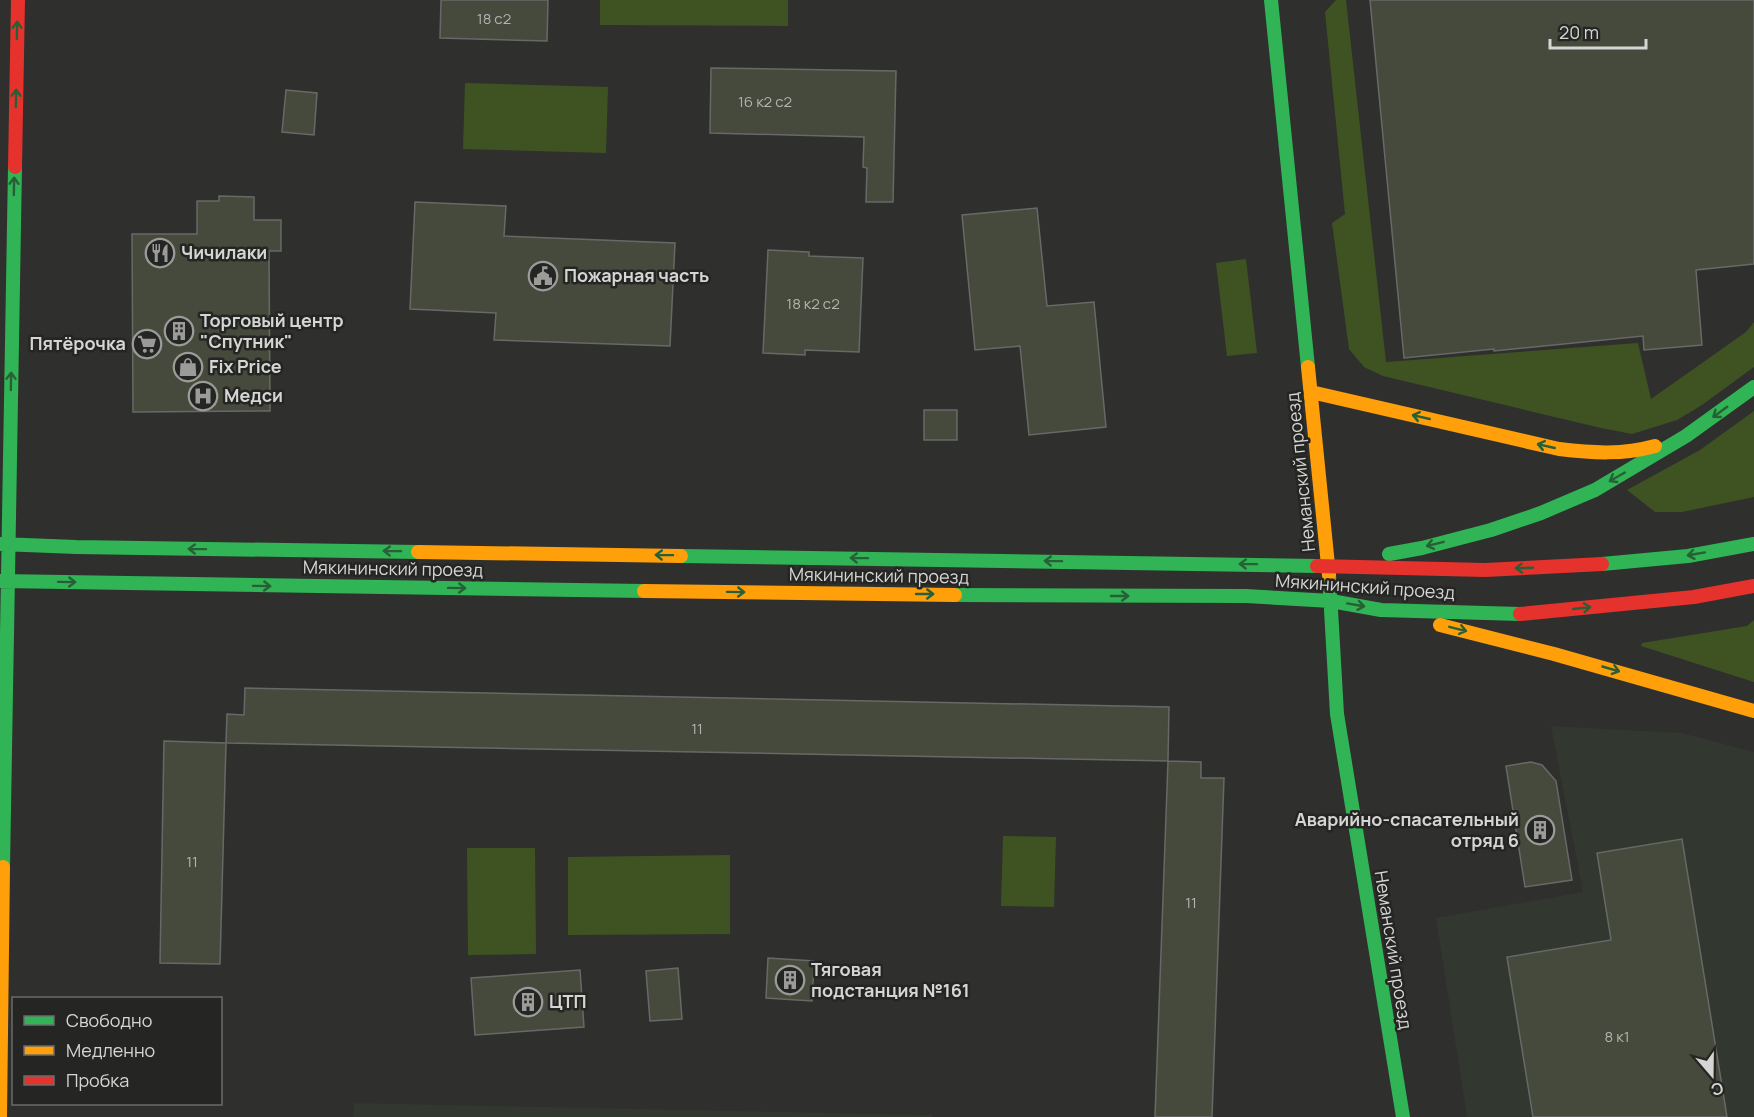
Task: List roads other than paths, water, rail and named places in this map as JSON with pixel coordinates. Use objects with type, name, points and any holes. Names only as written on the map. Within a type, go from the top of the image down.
[{"type":"main road","points":[[0,1117],[4,544],[18,0]]},
{"type":"main road","name":"Неманский проезд","points":[[1271,0],[1328,566],[1337,714],[1403,1117]]},
{"type":"main road","points":[[1328,566],[1422,548],[1491,530],[1541,513],[1595,490],[1686,436],[1754,387]]},
{"type":"main road","points":[[1311,392],[1559,449],[1592,453],[1639,452],[1686,436]]},
{"type":"main road","name":"Мякининский проезд","points":[[4,544],[1485,570],[1582,566],[1688,556],[1754,544]]},
{"type":"main road","points":[[1540,580],[1582,566]]},
{"type":"main road","name":"Мякининский проезд","points":[[4,581],[845,594],[1246,596],[1331,601],[1381,610],[1526,619],[1694,597],[1754,586]]},
{"type":"main road","points":[[1381,610],[1554,654],[1754,711]]},
{"type":"main road","points":[[1526,619],[1554,654]]},
{"type":"place","name":"Чичилаки","points":[[160,253]]},
{"type":"place","name":"Пожарная часть","points":[[543,276]]},
{"type":"place","name":"Торговый центр \"Спутник\"","points":[[179,331]]},
{"type":"place","name":"Пятёрочка","points":[[147,344]]},
{"type":"place","name":"Fix Price","points":[[188,367]]},
{"type":"place","name":"Медси","points":[[203,396]]},
{"type":"place","name":"Аварийно-спасательный отряд 6","points":[[1540,830]]},
{"type":"place","name":"Тяговая подстанция №161","points":[[790,980]]},
{"type":"place","name":"ЦТП","points":[[528,1002]]}]
